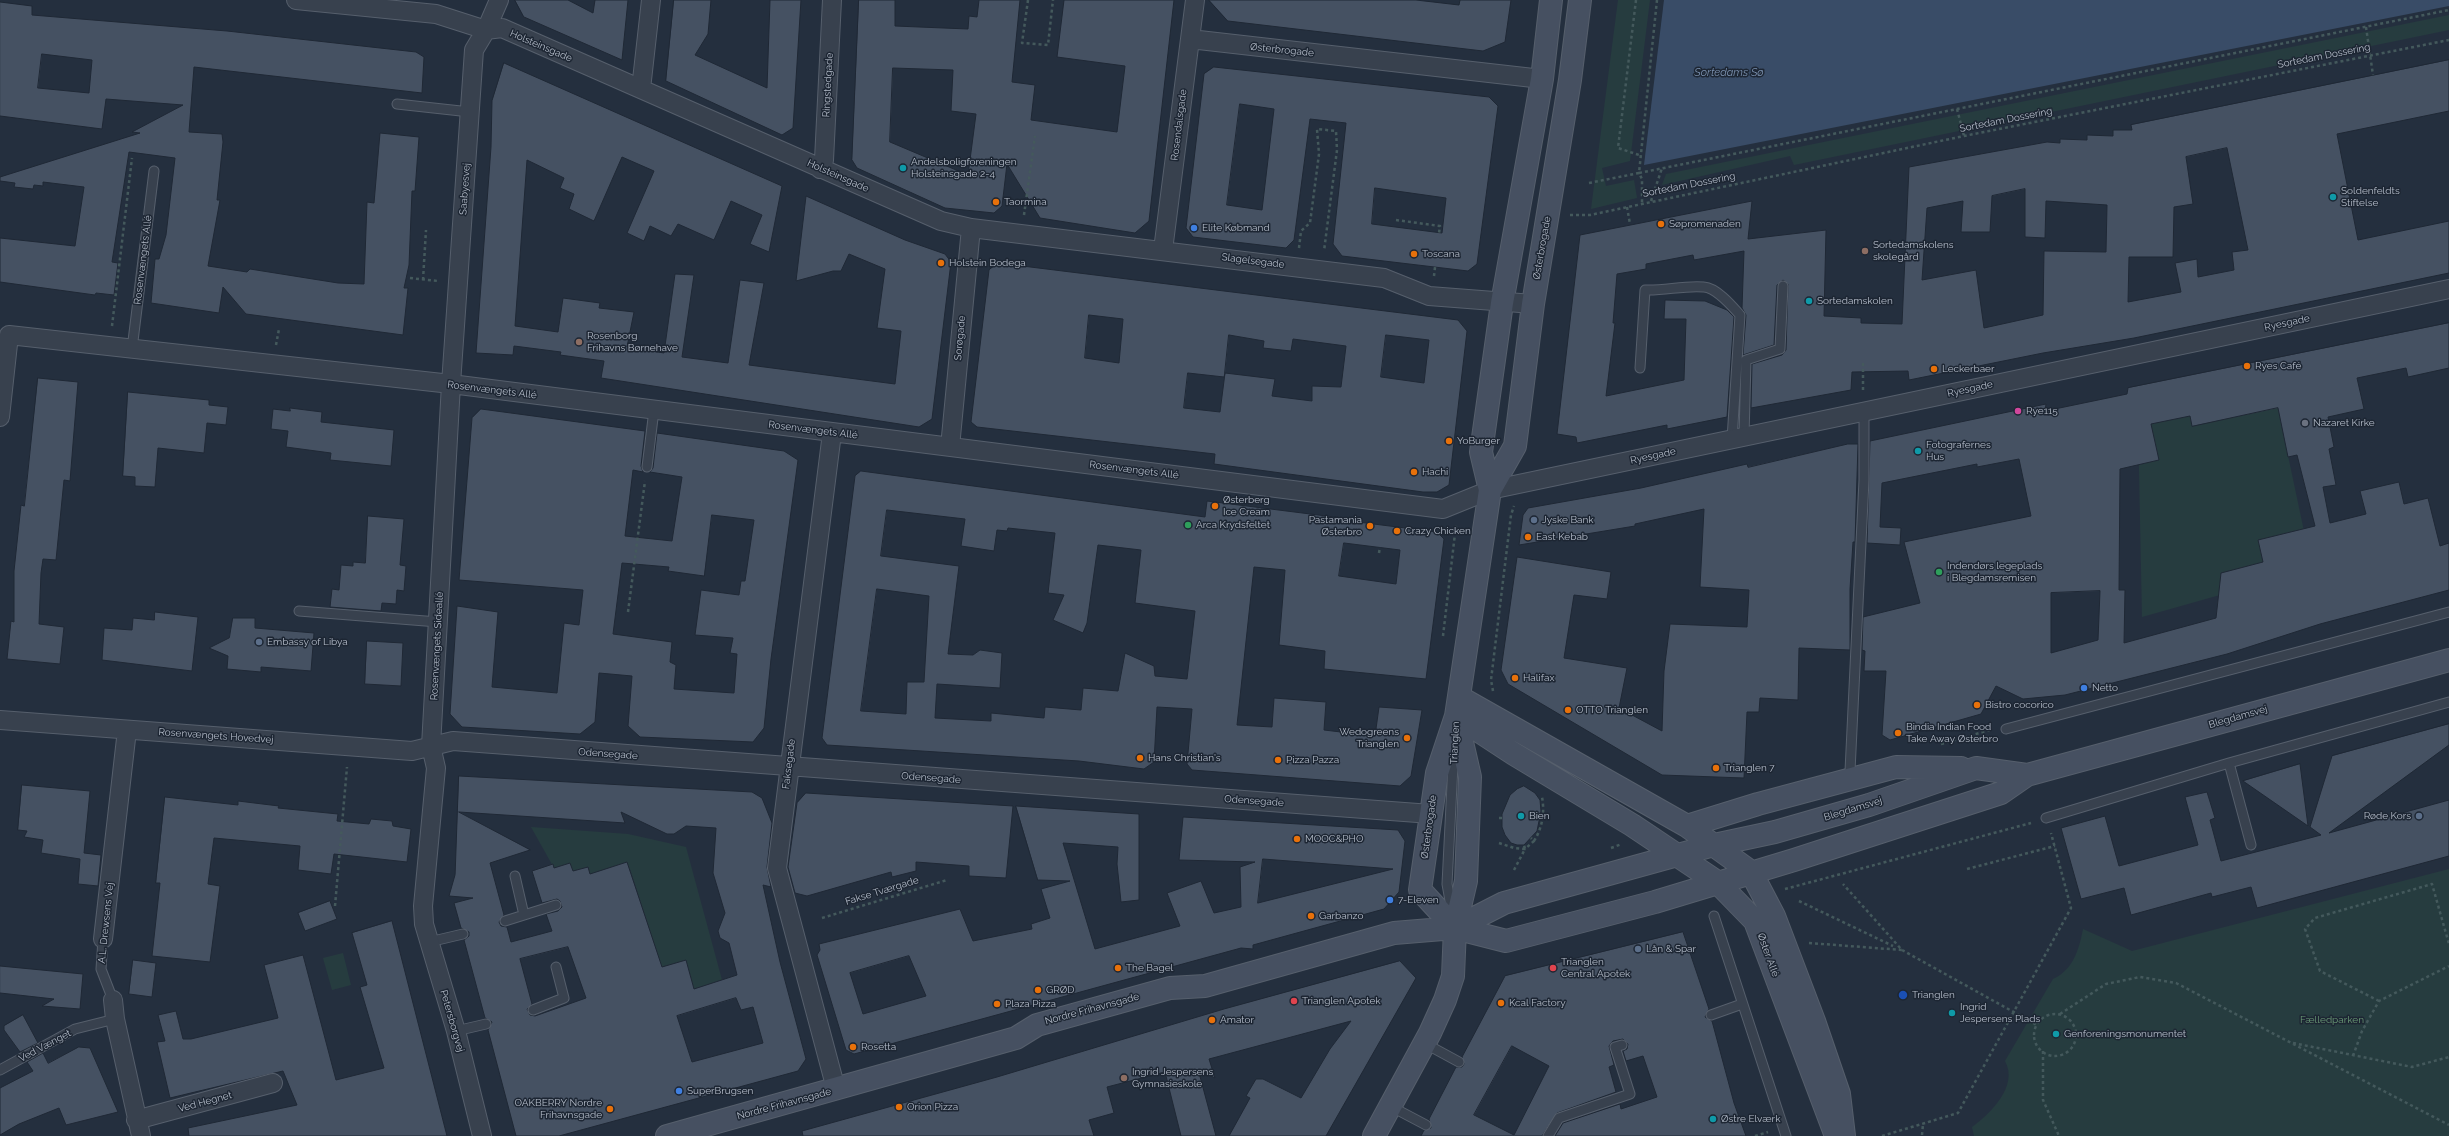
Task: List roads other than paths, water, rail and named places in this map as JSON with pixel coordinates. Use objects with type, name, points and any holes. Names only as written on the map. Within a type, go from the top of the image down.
[{"type":"street","name":"Holsteinsgade","points":[[296,0],[436,14],[486,30],[502,28],[820,169],[942,221],[970,228]]},
{"type":"street","name":"Saabyesvej","points":[[451,384],[474,50],[486,30],[499,0]]},
{"type":"street","points":[[641,89],[651,0]]},
{"type":"street","name":"Ringstedgade","points":[[820,169],[824,160],[832,0]]},
{"type":"street","name":"Rosendalsgade","points":[[1163,250],[1195,0]]},
{"type":"street","name":"Østerbrogade","points":[[1490,490],[1481,452],[1502,303],[1542,79],[1552,0]]},
{"type":"street","name":"Østerbrogade","points":[[1455,928],[1420,890],[1437,773],[1458,706],[1490,490],[1515,446],[1533,304],[1570,80],[1580,0]]},
{"type":"street","name":"Østerbrogade","points":[[1190,39],[1542,79]]},
{"type":"street","name":"Slagelsegade","points":[[970,228],[1321,269],[1384,278],[1429,296],[1502,303],[1533,304]]},
{"type":"street","name":"Sorøgade","points":[[950,447],[970,228]]},
{"type":"street","name":"Ryesgade","points":[[1490,490],[1738,438],[1864,405],[2449,289]]},
{"type":"street","name":"Rosenvængets Allé","points":[[0,417],[4,332],[132,349],[451,384],[1443,509],[1490,490]]},
{"type":"street","name":"Rosenvængets Sideallé","points":[[423,906],[436,768],[431,746],[451,384]]},
{"type":"street","name":"Faksegade","points":[[832,433],[788,768],[777,868],[836,1089]]},
{"type":"street","name":"Blegdamsvej","points":[[1717,882],[1794,860],[2001,793],[2027,775],[2449,660]]},
{"type":"street","points":[[1458,706],[1687,826],[1852,778],[1896,768],[1976,768]]},
{"type":"street","name":"Østerbrogade","points":[[1374,1136],[1424,1043],[1445,1000],[1453,976],[1455,928],[1466,881],[1470,781],[1458,706]]},
{"type":"street","name":"Trianglen","points":[[1458,706],[1514,754],[1632,825]]},
{"type":"street","name":"Rosenvængets Hovedvej","points":[[0,720],[412,751],[431,746]]},
{"type":"street","name":"A.L. Drewsens Vej","points":[[103,939],[127,730]]},
{"type":"street","name":"Odensegade","points":[[431,746],[452,742],[788,768],[1431,814]]},
{"type":"street","name":"Blegdamsvej","points":[[1677,855],[1714,845],[1775,832],[1869,805],[1976,768],[2027,775]]},
{"type":"street","name":"Øster Allé","points":[[1632,825],[1717,882],[1755,921],[1836,1136]]},
{"type":"street","name":"Øster Allé","points":[[1687,826],[1751,872],[1774,916],[1814,1021],[1839,1094],[1844,1136]]},
{"type":"street","points":[[1455,928],[1504,903],[1677,855]]},
{"type":"street","points":[[1455,928],[1506,941],[1655,902],[1717,882]]},
{"type":"street","name":"Petersborgvej","points":[[423,906],[424,924],[456,1031],[482,1136]]},
{"type":"street","name":"Nordre Frihavnsgade","points":[[667,1136],[1016,1038],[1038,1024],[1170,988],[1205,986],[1394,933],[1455,928]]},
{"type":"street","name":"A.L. Drewsens Vej","points":[[113,1000],[115,1019],[139,1128]]},
{"type":"street","name":"Ved Hegnet","points":[[139,1128],[273,1083]]},
{"type":"lane","points":[[397,104],[470,112]]},
{"type":"lane","name":"Rosenvængets Allé","points":[[132,349],[154,171]]},
{"type":"lane","points":[[1640,368],[1644,290],[1662,291],[1705,286],[1728,300],[1740,315],[1738,438]]},
{"type":"lane","points":[[1738,438],[1746,360],[1780,349],[1783,286]]},
{"type":"lane","points":[[1852,778],[1850,770],[1864,480],[1864,405]]},
{"type":"lane","points":[[647,467],[654,410]]},
{"type":"lane","points":[[299,612],[438,622]]},
{"type":"lane","points":[[2006,729],[2449,612]]},
{"type":"lane","points":[[2047,823],[2229,763],[2449,702]]},
{"type":"lane","points":[[2229,763],[2251,845]]},
{"type":"lane","points":[[515,876],[524,915]]},
{"type":"lane","points":[[505,921],[556,905]]},
{"type":"lane","points":[[1714,916],[1786,1136]]},
{"type":"lane","points":[[429,942],[463,934]]},
{"type":"lane","name":"A.L. Drewsens Vej","points":[[103,939],[101,969],[113,1000]]},
{"type":"lane","points":[[533,1010],[564,998],[556,966]]},
{"type":"lane","points":[[1711,1015],[1742,1004]]},
{"type":"lane","name":"Ved Vænget","points":[[0,1070],[75,1029],[115,1019]]},
{"type":"lane","points":[[456,1031],[486,1024]]},
{"type":"lane","points":[[1424,1043],[1459,1062]]},
{"type":"lane","points":[[1548,1136],[1559,1118],[1630,1094],[1615,1047],[1622,1045]]},
{"type":"lane","points":[[1390,1106],[1426,1125]]},
{"type":"water","name":"Sortedams Sø","points":[[1664,0],[2449,0],[2449,6],[1644,165]]},
{"type":"place","name":"Andelsboligforeningen Holsteinsgade 2-4","points":[[903,168]]},
{"type":"place","name":"Soldenfeldts Stiftelse","points":[[2333,197]]},
{"type":"place","name":"Taormina","points":[[996,202]]},
{"type":"place","name":"Søpromenaden","points":[[1661,224]]},
{"type":"place","name":"Elite Købmand","points":[[1194,228]]},
{"type":"place","name":"Sortedamskolens skolegård","points":[[1865,251]]},
{"type":"place","name":"Toscana","points":[[1414,254]]},
{"type":"place","name":"Holstein Bodega","points":[[941,263]]},
{"type":"place","name":"Sortedamskolen","points":[[1809,301]]},
{"type":"place","name":"Rosenborg Frihavns Børnehave","points":[[579,342]]},
{"type":"place","name":"Ryes Café","points":[[2247,366]]},
{"type":"place","name":"Leckerbaer","points":[[1934,369]]},
{"type":"place","name":"Rye115","points":[[2018,411]]},
{"type":"place","name":"Nazaret Kirke","points":[[2305,423]]},
{"type":"place","name":"YoBurger","points":[[1449,441]]},
{"type":"place","name":"Fotografernes Hus","points":[[1918,451]]},
{"type":"place","name":"Hachi","points":[[1414,472]]},
{"type":"place","name":"Østerberg Ice Cream","points":[[1215,506]]},
{"type":"place","name":"Jyske Bank","points":[[1534,520]]},
{"type":"place","name":"Arca Krydsfeltet","points":[[1188,525]]},
{"type":"place","name":"Pastamania Østerbro","points":[[1370,526]]},
{"type":"place","name":"Crazy Chicken","points":[[1397,531]]},
{"type":"place","name":"East Kebab","points":[[1528,537]]},
{"type":"place","name":"Indendørs legeplads i Blegdamsremisen","points":[[1939,572]]},
{"type":"place","name":"Embassy of Libya","points":[[259,642]]},
{"type":"place","name":"Halifax","points":[[1515,678]]},
{"type":"place","name":"Netto","points":[[2084,688]]},
{"type":"place","name":"Bistro cocorico","points":[[1977,705]]},
{"type":"place","name":"OTTO Trianglen","points":[[1568,710]]},
{"type":"place","name":"Bindia Indian Food Take Away Østerbro","points":[[1898,733]]},
{"type":"place","name":"Wedogreens Trianglen","points":[[1407,738]]},
{"type":"place","name":"Hans Christian's","points":[[1140,758]]},
{"type":"place","name":"Pizza Pazza","points":[[1278,760]]},
{"type":"place","name":"Trianglen 7","points":[[1716,768]]},
{"type":"place","name":"Bien","points":[[1521,816]]},
{"type":"place","name":"Røde Kors","points":[[2419,816]]},
{"type":"place","name":"MOOC&PHO","points":[[1297,839]]},
{"type":"place","name":"7-Eleven","points":[[1390,900]]},
{"type":"place","name":"Garbanzo","points":[[1311,916]]},
{"type":"place","name":"Lån & Spar","points":[[1638,949]]},
{"type":"place","name":"The Bagel","points":[[1118,968]]},
{"type":"place","name":"Trianglen Central Apotek","points":[[1553,968]]},
{"type":"place","name":"GRØD","points":[[1038,990]]},
{"type":"place","name":"Trianglen","points":[[1903,995]]},
{"type":"place","name":"Trianglen Apotek","points":[[1294,1001]]},
{"type":"place","name":"Kcal Factory","points":[[1501,1003]]},
{"type":"place","name":"Plaza Pizza","points":[[997,1004]]},
{"type":"place","name":"Ingrid Jespersens Plads","points":[[1952,1013]]},
{"type":"place","name":"Amator","points":[[1212,1020]]},
{"type":"place","name":"Genforeningsmonumentet","points":[[2056,1034]]},
{"type":"place","name":"Rosetta","points":[[853,1047]]},
{"type":"place","name":"Ingrid Jespersens Gymnasieskole","points":[[1124,1078]]},
{"type":"place","name":"SuperBrugsen","points":[[679,1091]]},
{"type":"place","name":"Orion Pizza","points":[[899,1107]]},
{"type":"place","name":"OAKBERRY Nordre Frihavnsgade","points":[[610,1109]]},
{"type":"place","name":"Østre Elværk","points":[[1713,1119]]},
{"type":"park label","name":"Fælledparken","points":[[2332,1020]]}]
